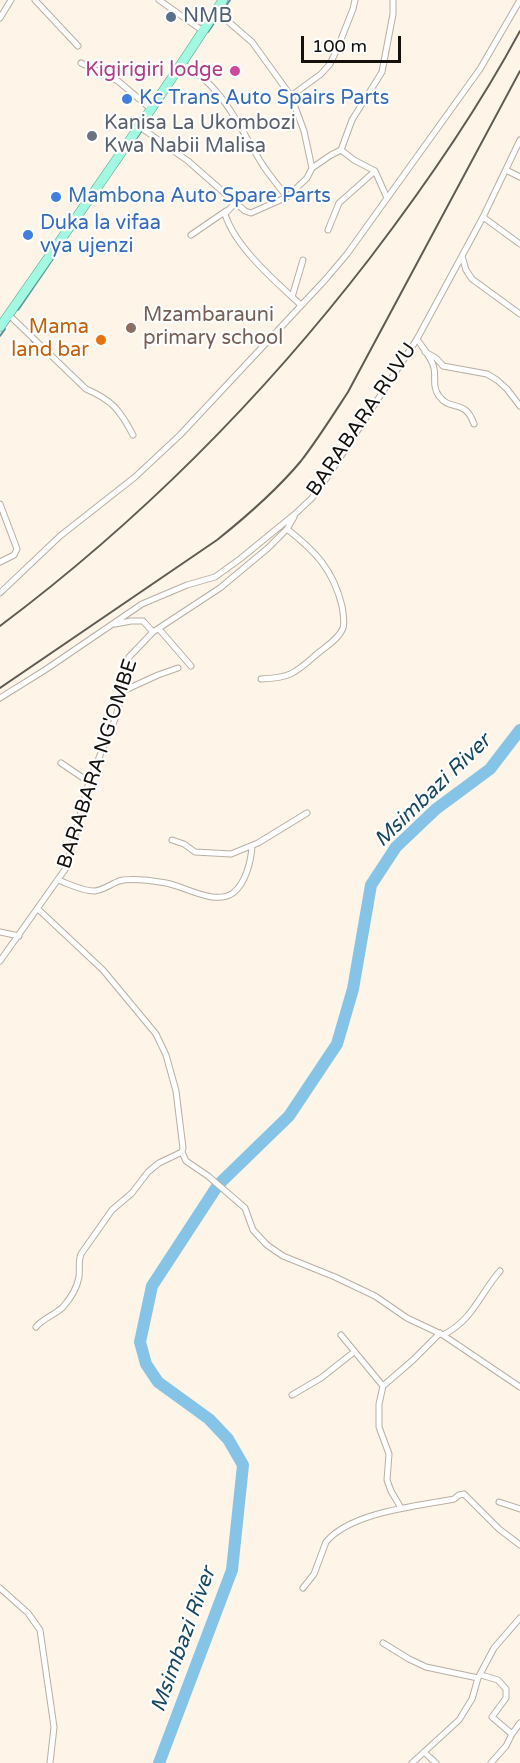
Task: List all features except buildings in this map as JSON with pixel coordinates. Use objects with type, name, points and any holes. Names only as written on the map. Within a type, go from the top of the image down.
[{"type":"main road","points":[[0,327],[140,127],[223,0]]},
{"type":"street","points":[[0,18],[11,0]]},
{"type":"street","points":[[35,0],[78,45]]},
{"type":"street","points":[[159,0],[203,31]]},
{"type":"street","points":[[291,96],[321,74],[330,64],[355,0]]},
{"type":"street","points":[[0,593],[60,536],[135,477],[180,435],[347,254],[480,69],[520,0]]},
{"type":"street","points":[[140,127],[188,161],[245,211],[251,213],[287,197],[307,178],[312,168],[331,154],[341,150],[352,120],[382,72],[394,1]]},
{"type":"street","points":[[216,11],[252,42],[291,96],[304,131],[312,168]]},
{"type":"street","points":[[81,63],[118,81],[151,109]]},
{"type":"street","points":[[182,64],[205,79],[217,91],[265,168],[287,197]]},
{"type":"street","name":"BARABARA RUVU","points":[[0,698],[142,604],[215,577],[240,559],[312,498],[417,339],[483,217],[520,140]]},
{"type":"street","points":[[341,150],[375,171],[387,198]]},
{"type":"street","points":[[506,170],[520,177]]},
{"type":"street","points":[[328,230],[339,203],[375,171]]},
{"type":"street","points":[[191,235],[235,203]]},
{"type":"street","points":[[226,211],[225,217],[245,247],[274,282],[301,305]]},
{"type":"street","points":[[483,217],[520,244]]},
{"type":"street","points":[[462,256],[466,270],[472,279],[520,314]]},
{"type":"street","points":[[292,297],[303,260]]},
{"type":"street","points":[[9,315],[86,389],[102,396],[122,414],[133,435]]},
{"type":"street","points":[[417,339],[434,365],[435,388],[439,396],[447,403],[467,410],[474,424]]},
{"type":"street","points":[[425,352],[443,366],[487,374],[507,389],[520,406]]},
{"type":"street","points":[[0,504],[17,549],[14,555],[0,562]]},
{"type":"street","name":"BARABARA NG'OMBE","points":[[0,961],[66,868],[89,782],[115,719],[123,692],[129,657],[156,630],[220,588],[277,540],[287,529],[295,514]]},
{"type":"street","points":[[261,679],[290,676],[298,671],[336,638],[344,624],[340,598],[329,572],[308,546],[287,529]]},
{"type":"street","points":[[110,626],[143,621],[156,630],[191,666]]},
{"type":"street","points":[[123,692],[158,675],[178,669]]},
{"type":"street","points":[[61,763],[89,782]]},
{"type":"street","points":[[172,840],[184,844],[195,852],[231,854],[252,846],[307,813]]},
{"type":"street","points":[[58,880],[96,891],[126,880],[167,883],[186,891],[220,897],[232,893],[243,879],[250,863],[252,846]]},
{"type":"street","points":[[38,909],[103,970],[156,1034],[166,1055],[176,1091],[183,1141],[182,1152],[186,1161],[208,1176],[245,1208],[253,1230],[267,1245],[283,1256],[375,1296],[407,1318],[442,1334],[520,1387]]},
{"type":"street","points":[[0,932],[19,936]]},
{"type":"street","points":[[36,1327],[40,1321],[61,1309],[75,1290],[79,1276],[78,1261],[81,1254],[112,1210],[132,1193],[154,1167],[182,1152]]},
{"type":"street","points":[[401,1508],[387,1480],[389,1455],[379,1427],[382,1386],[442,1334],[454,1329],[467,1318],[500,1270]]},
{"type":"street","points":[[340,1335],[382,1386]]},
{"type":"street","points":[[292,1395],[321,1378],[354,1352]]},
{"type":"street","points":[[303,1588],[314,1574],[329,1538],[354,1523],[401,1508],[454,1499],[464,1494],[499,1529],[520,1545]]},
{"type":"street","points":[[499,1502],[520,1509]]},
{"type":"street","points":[[0,1588],[28,1613],[40,1630],[54,1727],[50,1763]]},
{"type":"street","points":[[412,1763],[459,1720],[472,1699],[494,1648],[520,1618]]},
{"type":"street","points":[[383,1643],[409,1659],[426,1666],[498,1680],[506,1689],[506,1698],[492,1717],[512,1734]]},
{"type":"street","points":[[491,1763],[506,1746],[520,1723]]},
{"type":"street","points":[[424,1752],[436,1763]]},
{"type":"waterway","points":[[208,32],[230,0]]},
{"type":"waterway","points":[[129,149],[143,129]]},
{"type":"waterway","points":[[18,310],[59,250]]},
{"type":"waterway","points":[[0,336],[5,329]]},
{"type":"waterway","points":[[31,340],[44,353]]},
{"type":"waterway","name":"Msimbazi River","points":[[159,1763],[232,1570],[243,1465],[228,1439],[209,1419],[158,1382],[146,1364],[140,1342],[152,1286],[218,1185],[289,1116],[337,1044],[353,989],[371,885],[396,847],[436,809],[490,769],[520,730]]},
{"type":"railway","points":[[0,626],[52,586],[150,500],[243,408],[287,359],[370,258],[411,203],[450,148],[520,31]]},
{"type":"railway","points":[[0,688],[217,540],[261,503],[301,461],[348,392],[520,71]]},
{"type":"place","name":"NMB","points":[[171,17]]},
{"type":"place","name":"Kigirigiri lodge","points":[[235,71]]},
{"type":"place","name":"Kc Trans Auto Spairs Parts","points":[[127,99]]},
{"type":"place","name":"Kanisa La Ukombozi Kwa Nabii Malisa","points":[[92,136]]},
{"type":"place","name":"Mambona Auto Spare Parts","points":[[56,197]]},
{"type":"place","name":"Duka la vifaa vya ujenzi","points":[[28,235]]},
{"type":"place","name":"Mzambarauni primary school","points":[[131,328]]},
{"type":"place","name":"Mama land bar","points":[[101,340]]}]
